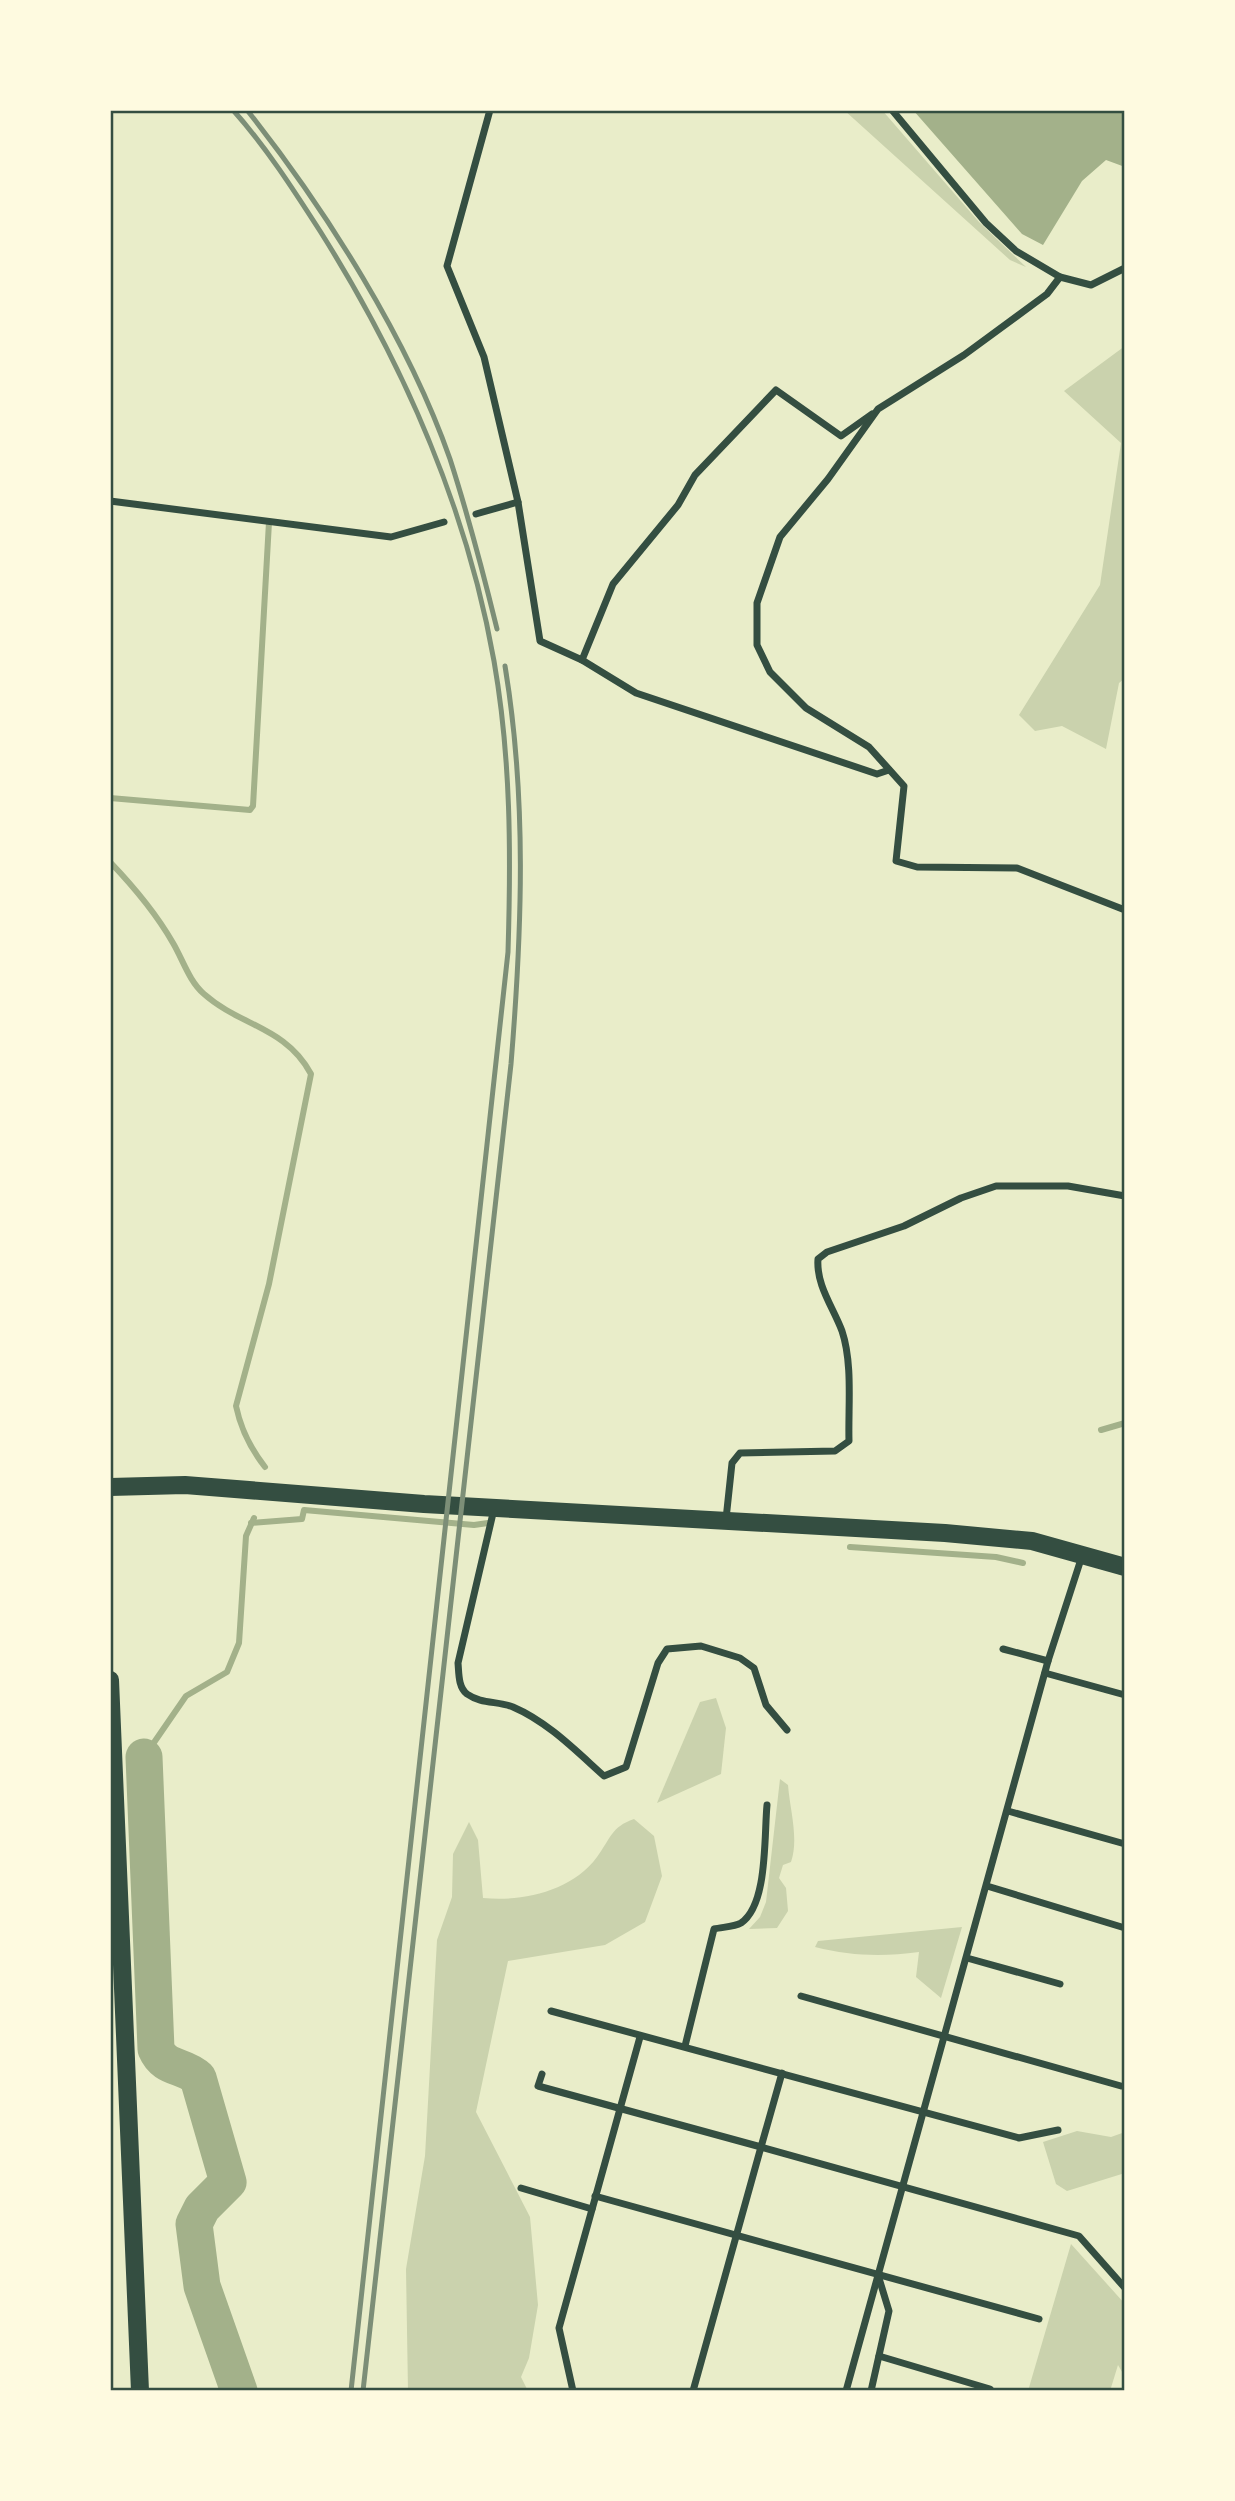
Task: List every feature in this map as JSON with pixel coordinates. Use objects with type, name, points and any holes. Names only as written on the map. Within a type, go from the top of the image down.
[{"type":"main road","points":[[110,1487],[185,1485],[494,1509],[979,1535],[1032,1541],[1125,1567]]},
{"type":"main road","points":[[110,1680],[140,2391]]},
{"type":"street","points":[[490,110],[447,265],[484,357],[518,502],[540,641],[582,660],[636,693],[877,774],[889,770]]},
{"type":"street","points":[[892,110],[986,223],[1016,251],[1060,277],[1091,285],[1125,268]]},
{"type":"street","points":[[582,660],[613,584],[678,505],[695,475],[776,390],[841,436],[878,409],[964,355],[1047,294],[1060,277]]},
{"type":"street","points":[[878,409],[828,479],[780,537],[755,616],[757,645],[770,672],[800,703],[869,747],[904,786],[896,861],[917,867],[1017,868],[1125,910]]},
{"type":"street","points":[[110,501],[391,537],[444,522]]},
{"type":"street","points":[[476,513],[518,502]]},
{"type":"street","points":[[725,1521],[732,1463],[740,1453],[835,1451],[849,1441],[846,1359],[842,1332],[817,1270],[818,1259],[827,1252],[904,1226],[961,1198],[996,1186],[1068,1186],[1125,1196]]},
{"type":"street","points":[[494,1509],[458,1663],[459,1682],[465,1693],[493,1705],[509,1706],[532,1716],[604,1776],[626,1767],[654,1674],[667,1649],[701,1646],[740,1658],[754,1668],[766,1705],[787,1730]]},
{"type":"street","points":[[846,2391],[1048,1661],[1083,1554]]},
{"type":"street","points":[[1003,1649],[1048,1661]]},
{"type":"street","points":[[1045,1673],[1125,1695]]},
{"type":"street","points":[[685,2046],[714,1929],[739,1925],[752,1913],[759,1898],[766,1805]]},
{"type":"street","points":[[1008,1811],[1125,1844]]},
{"type":"street","points":[[987,1886],[1125,1928]]},
{"type":"street","points":[[967,1958],[1060,1984]]},
{"type":"street","points":[[802,1996],[1121,2086]]},
{"type":"street","points":[[551,2011],[1019,2138],[1058,2130]]},
{"type":"street","points":[[573,2391],[559,2328],[640,2037]]},
{"type":"street","points":[[693,2391],[782,2073]]},
{"type":"street","points":[[542,2074],[538,2087],[607,2108],[620,2108],[1079,2236],[1125,2288]]},
{"type":"street","points":[[521,2188],[592,2209]]},
{"type":"street","points":[[596,2196],[1039,2319]]},
{"type":"street","points":[[871,2391],[889,2311],[878,2274]]},
{"type":"street","points":[[880,2356],[990,2389]]},
{"type":"shaded area","points":[[844,110],[882,110],[979,222],[1026,267],[1010,260]]},
{"type":"shaded area","points":[[913,110],[1125,110],[1125,167],[1106,160],[1082,181],[1043,245],[1022,234]]},
{"type":"shaded area","points":[[1125,346],[1125,678],[1119,683],[1106,749],[1062,726],[1035,731],[1019,715],[1100,585],[1121,443],[1064,391]]},
{"type":"shaded area","points":[[716,1698],[726,1728],[721,1774],[657,1803],[700,1702]]},
{"type":"shaded area","points":[[780,1779],[788,1785],[794,1834],[791,1862],[783,1865],[779,1878],[786,1888],[788,1911],[777,1928],[749,1929],[760,1917],[766,1902]]},
{"type":"shaded area","points":[[634,1819],[654,1836],[662,1876],[645,1922],[605,1945],[508,1961],[476,2112],[530,2217],[538,2305],[529,2358],[521,2377],[528,2391],[408,2391],[406,2269],[425,2156],[437,1940],[452,1897],[453,1854],[469,1822],[478,1840],[483,1898],[530,1896],[560,1886],[587,1869],[612,1834],[620,1826]]},
{"type":"shaded area","points":[[962,1927],[941,1998],[916,1977],[919,1952],[867,1955],[815,1947],[818,1941]]},
{"type":"shaded area","points":[[1077,2131],[1111,2137],[1125,2132],[1125,2173],[1067,2191],[1056,2184],[1043,2142]]},
{"type":"shaded area","points":[[1071,2244],[1125,2304],[1125,2377],[1118,2365],[1110,2391],[1028,2391]]},
{"type":"waterway","points":[[110,798],[250,810],[253,806],[269,522]]},
{"type":"waterway","points":[[110,862],[160,922],[199,989],[218,1005],[276,1036],[301,1058],[311,1074],[269,1284],[236,1406],[247,1438],[265,1467]]},
{"type":"waterway","points":[[1101,1430],[1125,1423]]},
{"type":"waterway","points":[[251,1523],[302,1519],[304,1510],[474,1525],[488,1523]]},
{"type":"waterway","points":[[144,1757],[186,1696],[227,1672],[239,1643],[246,1536],[254,1518]]},
{"type":"waterway","points":[[850,1547],[996,1557],[1023,1563]]},
{"type":"waterway","points":[[144,1757],[156,2049],[169,2064],[198,2078],[228,2182],[202,2208],[194,2224],[202,2286],[239,2391]]},
{"type":"railway","points":[[233,110],[289,184],[350,281],[378,332],[428,437],[449,492],[482,604],[500,697],[507,770],[508,952],[351,2391]]},
{"type":"railway","points":[[247,110],[335,233],[412,368],[450,459],[497,629]]},
{"type":"railway","points":[[363,2391],[511,1064],[518,964],[520,865],[517,765],[505,666]]}]
